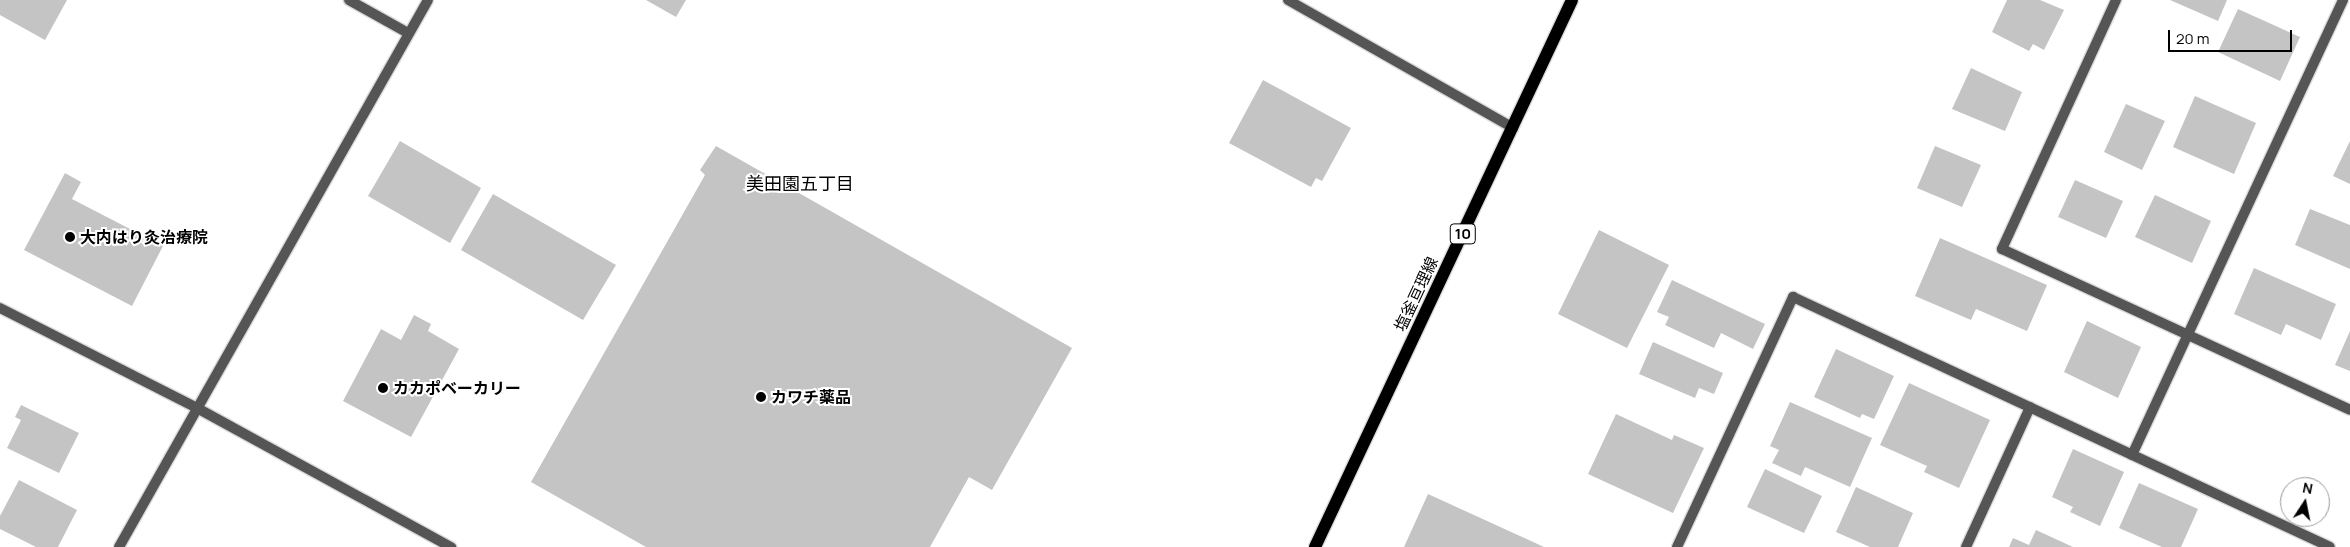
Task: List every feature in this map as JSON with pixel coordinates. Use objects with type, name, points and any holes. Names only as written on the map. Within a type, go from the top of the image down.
[{"type":"main road","name":"塩釜亘理線","points":[[1315,547],[1572,0]]},
{"type":"street","points":[[349,0],[408,33]]},
{"type":"street","points":[[119,547],[428,0]]},
{"type":"street","points":[[1288,0],[1513,128]]},
{"type":"street","points":[[2116,0],[2002,249],[2350,410]]},
{"type":"street","points":[[2132,455],[2343,0]]},
{"type":"street","points":[[1676,547],[1792,297],[2330,547]]},
{"type":"street","points":[[0,308],[197,408],[452,547]]},
{"type":"street","points":[[1966,547],[2030,407]]},
{"type":"building","points":[[0,0],[67,0],[45,40],[0,15]]},
{"type":"building","points":[[646,0],[686,0],[676,17]]},
{"type":"building","points":[[2007,0],[2040,0],[2064,10],[2044,50],[2033,44],[2029,51],[1992,32]]},
{"type":"building","points":[[2170,0],[2227,0],[2218,21]]},
{"type":"building","points":[[2238,9],[2300,37],[2280,81],[2218,52]]},
{"type":"building","points":[[1971,68],[2022,92],[2005,131],[1952,109]]},
{"type":"building","points":[[1263,80],[1351,128],[1322,181],[1316,178],[1311,187],[1229,143]]},
{"type":"building","points":[[2195,96],[2256,123],[2234,174],[2173,147]]},
{"type":"building","points":[[2126,104],[2165,121],[2142,170],[2104,152]]},
{"type":"building","points":[[400,141],[481,188],[450,243],[368,196]]},
{"type":"building","points":[[2350,141],[2350,184],[2333,176]]},
{"type":"building","points":[[716,146],[1072,348],[992,490],[969,477],[930,547],[646,547],[531,482],[705,175],[700,170]]},
{"type":"building","points":[[1935,146],[1981,165],[1962,207],[1917,188]]},
{"type":"building","points":[[65,173],[81,182],[72,199],[163,246],[132,306],[24,250]]},
{"type":"building","points":[[2075,180],[2123,201],[2106,238],[2058,217]]},
{"type":"building","points":[[493,194],[616,265],[583,320],[461,250]]},
{"type":"building","points":[[2155,195],[2211,221],[2192,263],[2135,237]]},
{"type":"building","points":[[2310,209],[2350,225],[2350,269],[2295,245]]},
{"type":"building","points":[[1599,230],[1669,265],[1627,348],[1558,314]]},
{"type":"building","points":[[1940,238],[2047,285],[2027,331],[1976,309],[1971,320],[1915,296]]},
{"type":"building","points":[[2254,268],[2336,304],[2321,340],[2286,324],[2281,335],[2234,314]]},
{"type":"building","points":[[1672,280],[1765,324],[1753,349],[1721,333],[1714,348],[1665,325],[1669,317],[1657,312]]},
{"type":"building","points":[[414,315],[431,324],[428,331],[459,349],[411,437],[343,401],[381,329],[401,340]]},
{"type":"building","points":[[2087,321],[2141,347],[2118,398],[2064,372]]},
{"type":"building","points":[[2350,331],[2350,371],[2335,365]]},
{"type":"building","points":[[1653,342],[1723,373],[1714,394],[1699,388],[1695,398],[1639,374]]},
{"type":"building","points":[[1836,349],[1894,376],[1874,419],[1862,414],[1860,418],[1814,397]]},
{"type":"building","points":[[1909,383],[1990,420],[1959,488],[1924,472],[1927,466],[1880,445]]},
{"type":"building","points":[[1790,402],[1872,438],[1850,487],[1805,467],[1801,476],[1772,463],[1779,450],[1770,446]]},
{"type":"building","points":[[21,405],[79,433],[59,473],[7,448],[21,420],[15,417]]},
{"type":"building","points":[[1616,414],[1672,440],[1674,435],[1704,448],[1673,513],[1588,474]]},
{"type":"building","points":[[2073,449],[2124,472],[2100,526],[2070,512],[2073,507],[2052,497]]},
{"type":"building","points":[[1765,469],[1822,496],[1804,533],[1747,507]]},
{"type":"building","points":[[19,480],[77,510],[58,547],[36,547],[0,529],[0,516]]},
{"type":"building","points":[[2139,483],[2198,509],[2181,547],[2162,547],[2119,528]]},
{"type":"building","points":[[1856,487],[1913,513],[1898,547],[1870,547],[1836,532]]},
{"type":"building","points":[[1428,494],[1544,547],[1404,547]]},
{"type":"building","points":[[2036,530],[2073,547],[2009,547],[2013,538],[2029,545]]},
{"type":"place","name":"大内はり灸治療院","points":[[70,237]]},
{"type":"place","name":"カカポベーカリー","points":[[383,388]]},
{"type":"place","name":"カワチ薬品","points":[[761,397]]},
{"type":"district","name":"美田園五丁目","points":[[800,183]]}]
